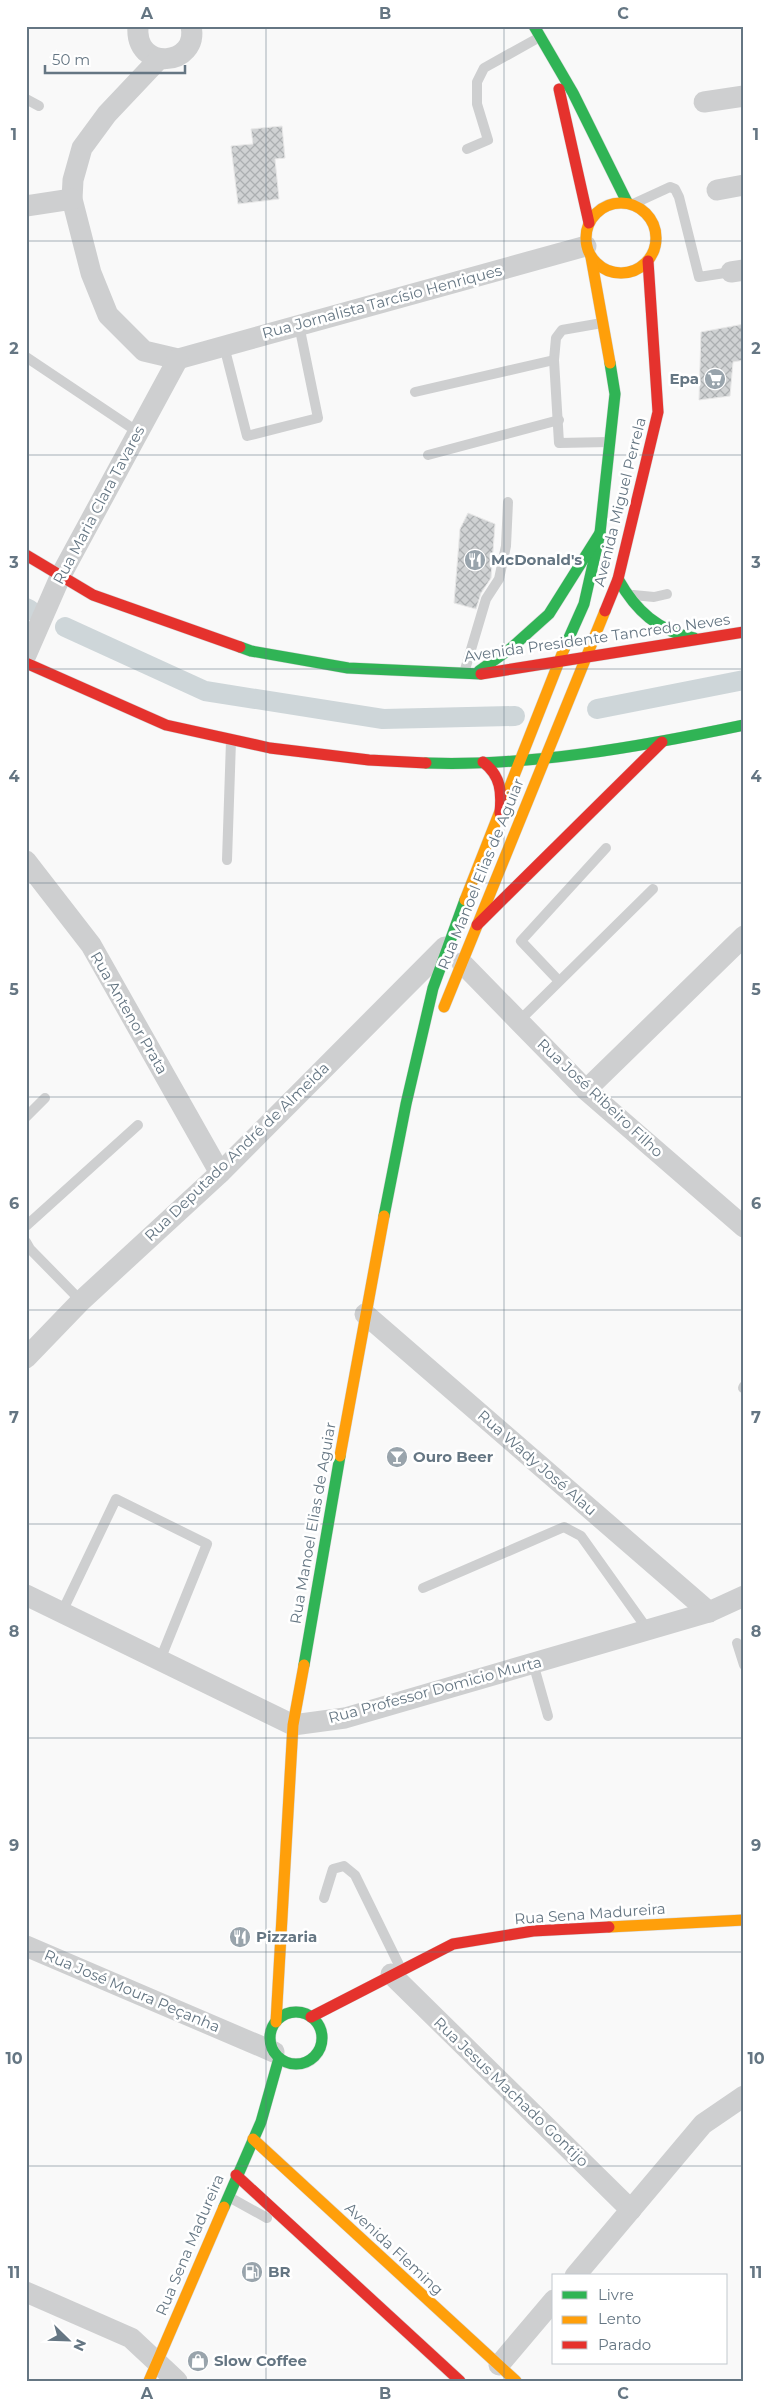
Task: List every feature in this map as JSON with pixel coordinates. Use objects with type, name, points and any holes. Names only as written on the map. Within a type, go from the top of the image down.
[{"type":"main road","points":[[534,26],[552,55],[630,203],[650,218],[655,229],[656,240],[648,261],[639,268],[618,273],[607,271],[598,265],[588,251],[585,234],[588,223],[595,213],[604,206],[615,202],[630,203]]},
{"type":"main road","points":[[552,55],[588,223]]},
{"type":"main road","name":"Avenida Miguel Perrela","points":[[558,662],[584,604],[600,533],[616,394],[588,251]]},
{"type":"main road","name":"Avenida Miguel Perrela","points":[[585,656],[618,579],[658,412],[648,261]]},
{"type":"main road","points":[[616,394],[630,392]]},
{"type":"main road","points":[[644,398],[658,412]]},
{"type":"main road","points":[[468,674],[510,649],[549,614],[600,533]]},
{"type":"main road","name":"Avenida Presidente Tancredo Neves","points":[[26,555],[92,595],[251,651],[348,668],[468,674],[703,640],[744,632]]},
{"type":"main road","points":[[618,579],[626,595],[637,610],[651,622],[676,634],[703,640]]},
{"type":"main road","name":"Rua Manoel Elias de Aguiar","points":[[406,1104],[585,656]]},
{"type":"main road","points":[[26,662],[166,725],[270,748],[369,760],[454,764],[521,760],[662,742],[744,725]]},
{"type":"main road","name":"Rua Manoel Elias de Aguiar","points":[[274,2025],[281,1951],[293,1725],[365,1314],[406,1104],[433,988],[447,946],[558,662]]},
{"type":"main road","points":[[477,925],[662,742]]},
{"type":"main road","points":[[484,762],[499,777],[502,789],[500,813]]},
{"type":"main road","name":"Rua Sena Madureira","points":[[306,2012],[361,1992],[396,1972],[453,1944],[533,1930],[744,1920]]},
{"type":"main road","name":"Rua Manoel Elias de Aguiar","points":[[281,1951],[292,1978]]},
{"type":"main road","name":"Rua Sena Madureira","points":[[344,2015],[361,1992]]},
{"type":"main road","points":[[304,2063],[295,2064],[277,2055],[270,2036],[274,2025],[290,2013],[306,2012],[320,2029],[321,2045]]},
{"type":"main road","points":[[293,2078],[304,2063],[318,2053],[321,2045],[333,2030]]},
{"type":"main road","name":"Rua Sena Madureira","points":[[261,2122],[277,2055]]},
{"type":"main road","name":"Rua Sena Madureira","points":[[153,2372],[194,2289],[236,2175],[261,2122],[282,2092]]},
{"type":"main road","name":"Avenida Fleming","points":[[253,2139],[516,2381]]},
{"type":"main road","points":[[236,2175],[460,2381]]},
{"type":"street","points":[[138,26],[137,37],[145,51],[159,59],[175,58],[188,48],[193,34],[192,26]]},
{"type":"street","points":[[159,59],[107,114],[82,148],[73,180],[72,199],[91,273],[108,315],[144,351],[178,359]]},
{"type":"street","points":[[704,102],[744,96]]},
{"type":"street","points":[[717,190],[744,185]]},
{"type":"street","points":[[26,206],[72,199]]},
{"type":"street","name":"Rua Jornalista Tarcísio Henriques","points":[[178,359],[588,251]]},
{"type":"street","name":"Rua Maria Clara Tavares","points":[[30,646],[49,598],[178,359]]},
{"type":"street","name":"Rua Antenor Prata","points":[[26,861],[91,945],[220,1172]]},
{"type":"street","points":[[586,1090],[744,936]]},
{"type":"street","name":"Rua Deputado André de Almeida","points":[[26,1358],[82,1301],[220,1172],[447,946]]},
{"type":"street","name":"Rua José Ribeiro Filho","points":[[462,963],[586,1090],[743,1226]]},
{"type":"street","name":"Rua Wady José Alau","points":[[365,1314],[709,1612]]},
{"type":"street","points":[[26,1595],[293,1725]]},
{"type":"street","name":"Rua Professor Domicio Murta","points":[[293,1725],[345,1718],[709,1612],[744,1596]]},
{"type":"street","name":"Rua José Moura Peçanha","points":[[26,1946],[277,2055]]},
{"type":"street","name":"Rua Jesus Machado Gontijo","points":[[396,1972],[631,2210]]},
{"type":"street","name":"Rua José Moura Peçanha","points":[[237,2036],[274,2025]]},
{"type":"street","points":[[577,2274],[702,2124],[744,2096]]},
{"type":"street","points":[[26,2292],[131,2338],[153,2372],[176,2381]]},
{"type":"street","points":[[498,2365],[552,2302]]},
{"type":"lane","points":[[467,149],[488,140],[477,104],[477,82],[484,68],[540,37]]},
{"type":"lane","points":[[26,99],[39,106]]},
{"type":"lane","points":[[630,203],[670,187],[674,189],[680,196],[699,277],[738,271]]},
{"type":"lane","points":[[603,323],[562,330],[556,338],[554,360],[559,443],[610,442]]},
{"type":"lane","points":[[224,346],[247,436],[318,418],[299,326]]},
{"type":"lane","points":[[26,357],[138,432]]},
{"type":"lane","points":[[415,392],[554,360]]},
{"type":"lane","points":[[428,455],[559,420]]},
{"type":"lane","points":[[468,674],[486,599],[499,579],[506,546],[508,502]]},
{"type":"lane","points":[[626,595],[654,597],[667,594]]},
{"type":"lane","points":[[227,860],[231,740]]},
{"type":"lane","points":[[558,980],[521,941],[606,848]]},
{"type":"lane","points":[[518,1021],[653,889]]},
{"type":"lane","points":[[26,1117],[45,1098]]},
{"type":"lane","points":[[26,1225],[138,1125]]},
{"type":"lane","points":[[26,1242],[30,1249],[82,1301]]},
{"type":"lane","points":[[62,1612],[116,1499],[207,1544],[160,1660]]},
{"type":"lane","points":[[423,1588],[564,1528],[581,1536],[648,1630]]},
{"type":"lane","points":[[738,1643],[744,1665]]},
{"type":"lane","points":[[533,1663],[548,1716]]},
{"type":"lane","points":[[324,1898],[333,1870],[344,1866],[355,1874],[396,1972]]},
{"type":"lane","points":[[228,2196],[303,2237]]},
{"type":"lane","points":[[255,2211],[261,2198]]},
{"type":"building","points":[[282,126],[285,158],[275,159],[279,199],[238,204],[231,146],[253,144],[251,129]]},
{"type":"building","name":"Epa","points":[[744,324],[744,360],[733,362],[730,396],[699,400],[701,332]]},
{"type":"building","name":"McDonald's","points":[[468,513],[495,524],[491,578],[481,593],[476,609],[454,603],[460,529]]},
{"type":"waterway","points":[[26,608],[30,610]]},
{"type":"waterway","points":[[65,627],[205,691],[383,719],[515,716]]},
{"type":"waterway","points":[[597,709],[744,680]]},
{"type":"traffic: fast","points":[[534,26],[573,93],[627,202]]},
{"type":"traffic: fast","points":[[564,649],[584,604],[600,533],[615,394],[610,363]]},
{"type":"traffic: fast","points":[[479,671],[510,649],[549,614],[600,533]]},
{"type":"traffic: fast","points":[[618,579],[632,601],[649,618],[669,630],[694,638]]},
{"type":"traffic: fast","points":[[240,647],[251,651],[348,668],[481,674]]},
{"type":"traffic: fast","points":[[426,763],[505,762],[545,758],[626,747],[744,725]]},
{"type":"traffic: fast","points":[[384,1216],[406,1104],[433,988],[465,900]]},
{"type":"traffic: fast","points":[[304,1665],[340,1456]]},
{"type":"traffic: fast","points":[[296,2012],[306,2014],[314,2020],[320,2028],[322,2038],[320,2048],[314,2056],[306,2062],[296,2064],[286,2062],[278,2056],[272,2048],[270,2038],[272,2028],[278,2020],[286,2014],[296,2012]]},
{"type":"traffic: fast","points":[[224,2207],[261,2122],[279,2058]]},
{"type":"traffic: slow","points":[[614,203],[628,203],[641,209],[650,218],[656,231],[656,238],[654,251],[646,263],[628,273],[614,273],[601,267],[592,258],[586,245],[586,231],[592,218],[601,209],[614,203]]},
{"type":"traffic: slow","points":[[591,257],[610,363]]},
{"type":"traffic: slow","points":[[444,1007],[605,611]]},
{"type":"traffic: slow","points":[[465,900],[564,649]]},
{"type":"traffic: slow","points":[[340,1456],[384,1216]]},
{"type":"traffic: slow","points":[[276,2022],[293,1725],[304,1665]]},
{"type":"traffic: slow","points":[[609,1927],[744,1920]]},
{"type":"traffic: slow","points":[[253,2139],[516,2381]]},
{"type":"traffic: slow","points":[[149,2381],[224,2207]]},
{"type":"traffic: jam","points":[[559,89],[589,223]]},
{"type":"traffic: jam","points":[[605,611],[618,579],[658,412],[648,261]]},
{"type":"traffic: jam","points":[[26,555],[93,595],[240,647]]},
{"type":"traffic: jam","points":[[481,674],[744,632]]},
{"type":"traffic: jam","points":[[26,663],[166,725],[270,748],[369,760],[426,763]]},
{"type":"traffic: jam","points":[[477,925],[662,742]]},
{"type":"traffic: jam","points":[[483,762],[497,779],[501,798],[500,813]]},
{"type":"traffic: jam","points":[[311,2017],[453,1944],[533,1931],[609,1927]]},
{"type":"traffic: jam","points":[[236,2175],[460,2381]]},
{"type":"place","name":"Epa","points":[[715,379]]},
{"type":"place","name":"McDonald's","points":[[475,560]]},
{"type":"place","name":"Ouro Beer","points":[[397,1457]]},
{"type":"place","name":"Pizzaria","points":[[240,1937]]},
{"type":"place","name":"BR","points":[[252,2272]]},
{"type":"place","name":"Slow Coffee","points":[[198,2361]]}]
